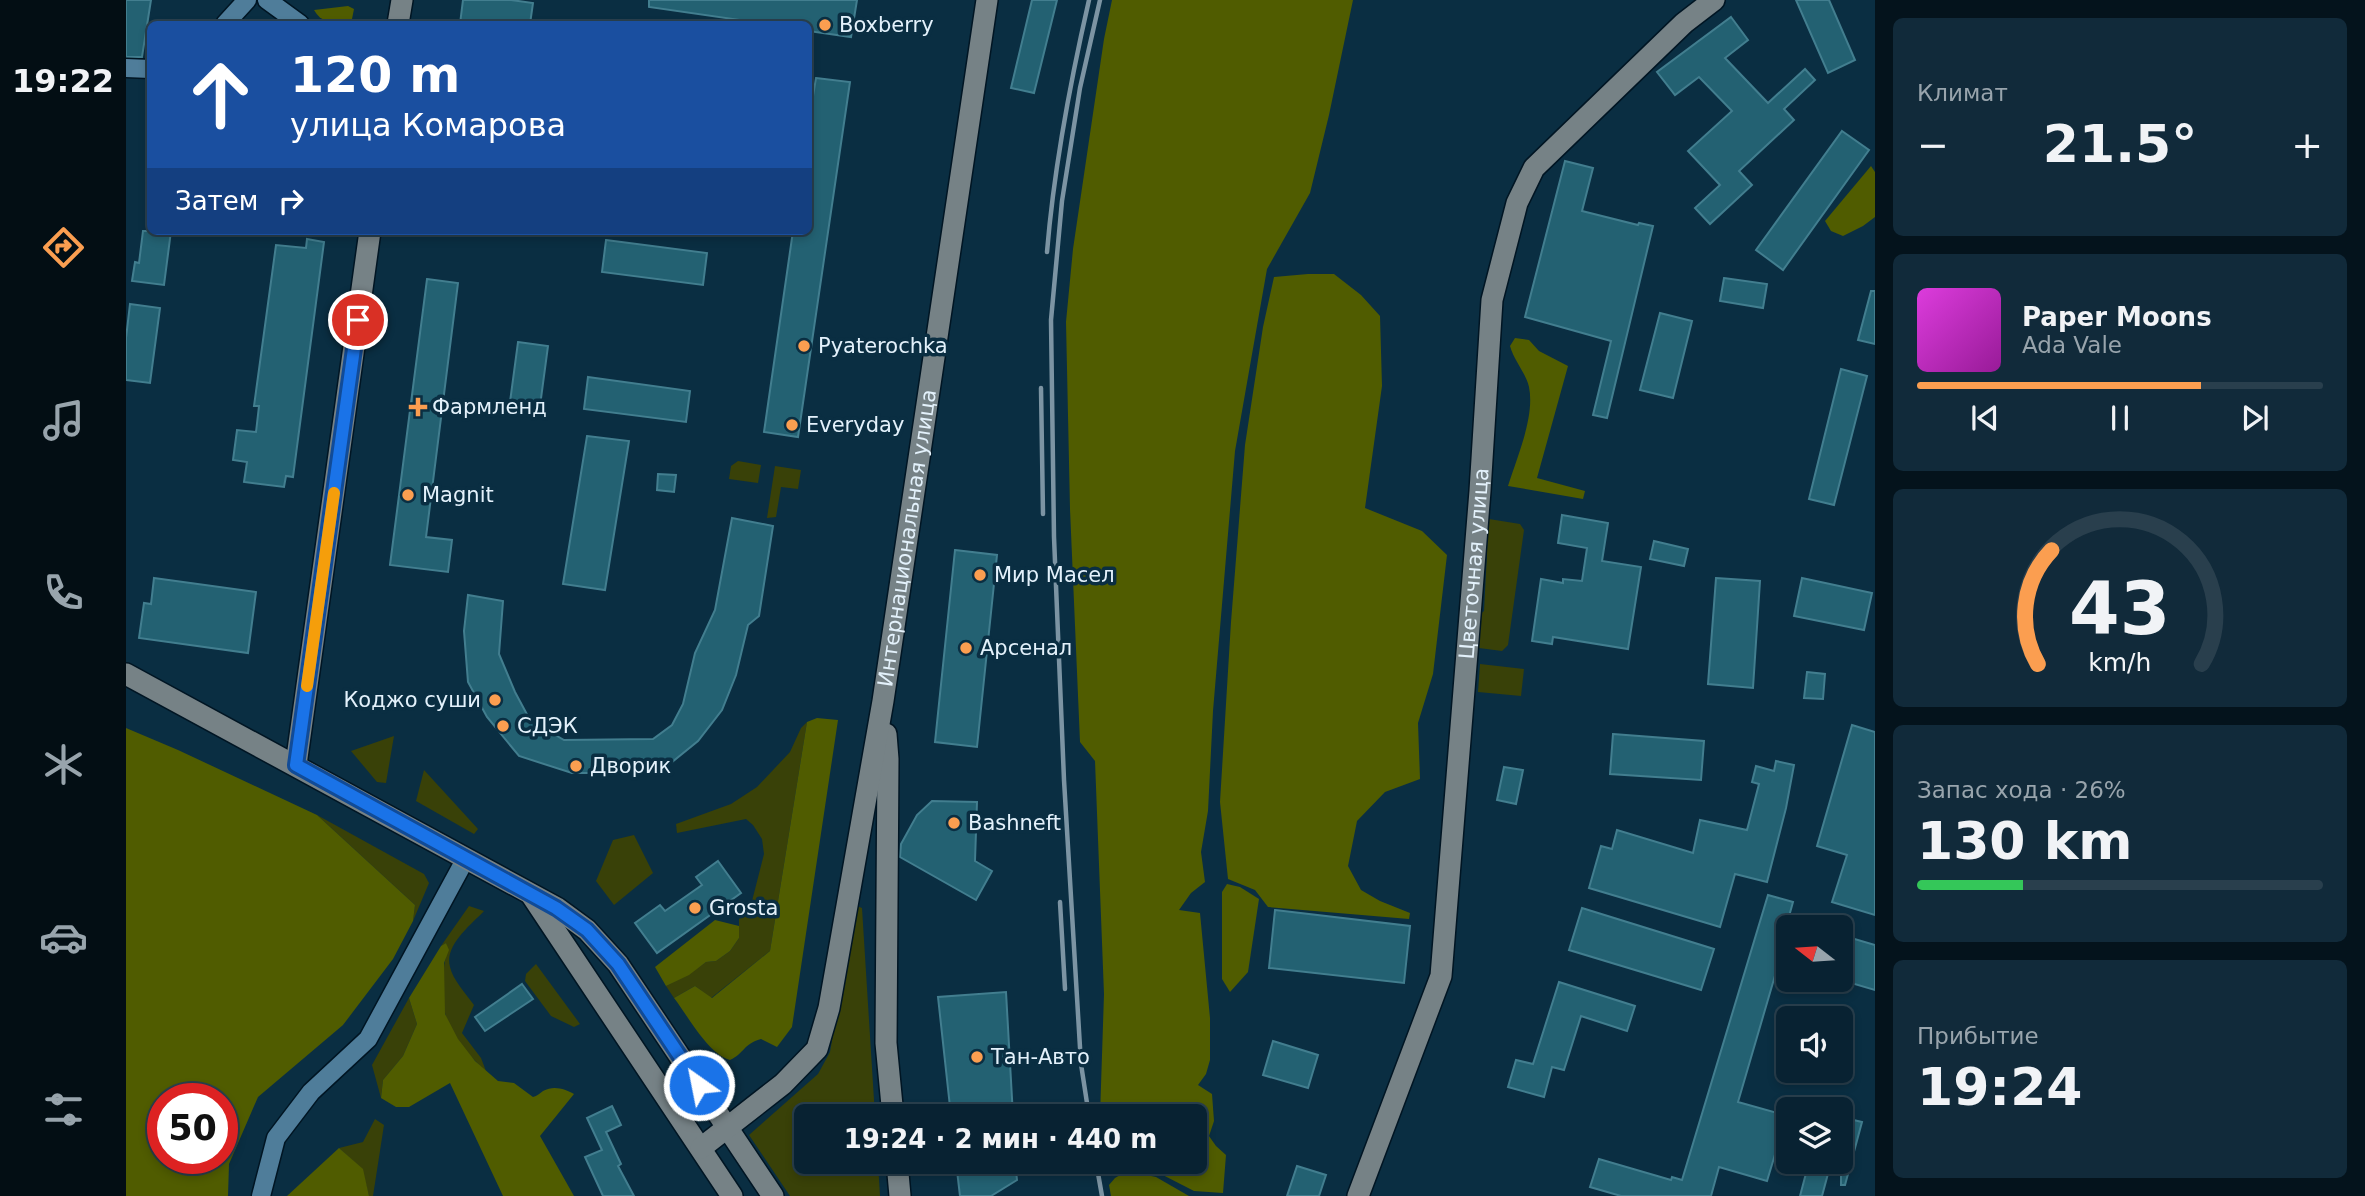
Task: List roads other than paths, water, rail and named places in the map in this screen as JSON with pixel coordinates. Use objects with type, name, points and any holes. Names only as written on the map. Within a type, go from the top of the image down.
[{"type":"main road","points":[[398,21],[402,0]]},
{"type":"main road","name":"Интернациональная улица","points":[[701,1148],[783,1084],[817,1049],[829,1008],[883,701],[987,0]]},
{"type":"main road","name":"Цветочная улица","points":[[1358,1196],[1441,976],[1480,491],[1492,300],[1517,203],[1534,168],[1684,23],[1714,0]]},
{"type":"main road","points":[[296,765],[369,235]]},
{"type":"main road","points":[[126,674],[531,894],[587,930],[618,964],[773,1196]]},
{"type":"main road","name":"Интернациональная улица","points":[[883,701],[888,759],[886,1043],[892,1104]]},
{"type":"main road","points":[[531,894],[732,1196]]},
{"type":"main road","points":[[898,1174],[900,1196]]},
{"type":"street","points":[[228,21],[247,0]]},
{"type":"street","points":[[267,0],[296,21]]},
{"type":"street","points":[[126,68],[147,69]]},
{"type":"street","points":[[261,1196],[276,1138],[311,1092],[369,1039],[466,858]]},
{"type":"railway","points":[[1047,252],[1064,125],[1089,0]]},
{"type":"railway","points":[[1087,1104],[1081,1064],[1064,780],[1054,537],[1051,320],[1062,201],[1080,88],[1100,0]]},
{"type":"railway","points":[[1041,388],[1043,514]]},
{"type":"railway","points":[[1060,902],[1065,989]]},
{"type":"railway","points":[[1098,1174],[1102,1196]]},
{"type":"place","name":"Boxberry","points":[[825,25]]},
{"type":"place","name":"Pyaterochka","points":[[804,346]]},
{"type":"place","name":"Фармленд","points":[[418,407]]},
{"type":"place","name":"Everyday","points":[[792,425]]},
{"type":"place","name":"Magnit","points":[[408,495]]},
{"type":"place","name":"Мир Масел","points":[[980,575]]},
{"type":"place","name":"Арсенал","points":[[966,648]]},
{"type":"place","name":"Коджо суши","points":[[495,700]]},
{"type":"place","name":"СДЭК","points":[[503,726]]},
{"type":"place","name":"Дворик","points":[[576,766]]},
{"type":"place","name":"Bashneft","points":[[954,823]]},
{"type":"place","name":"Grosta","points":[[695,908]]},
{"type":"place","name":"Тан-Авто","points":[[977,1057]]}]
